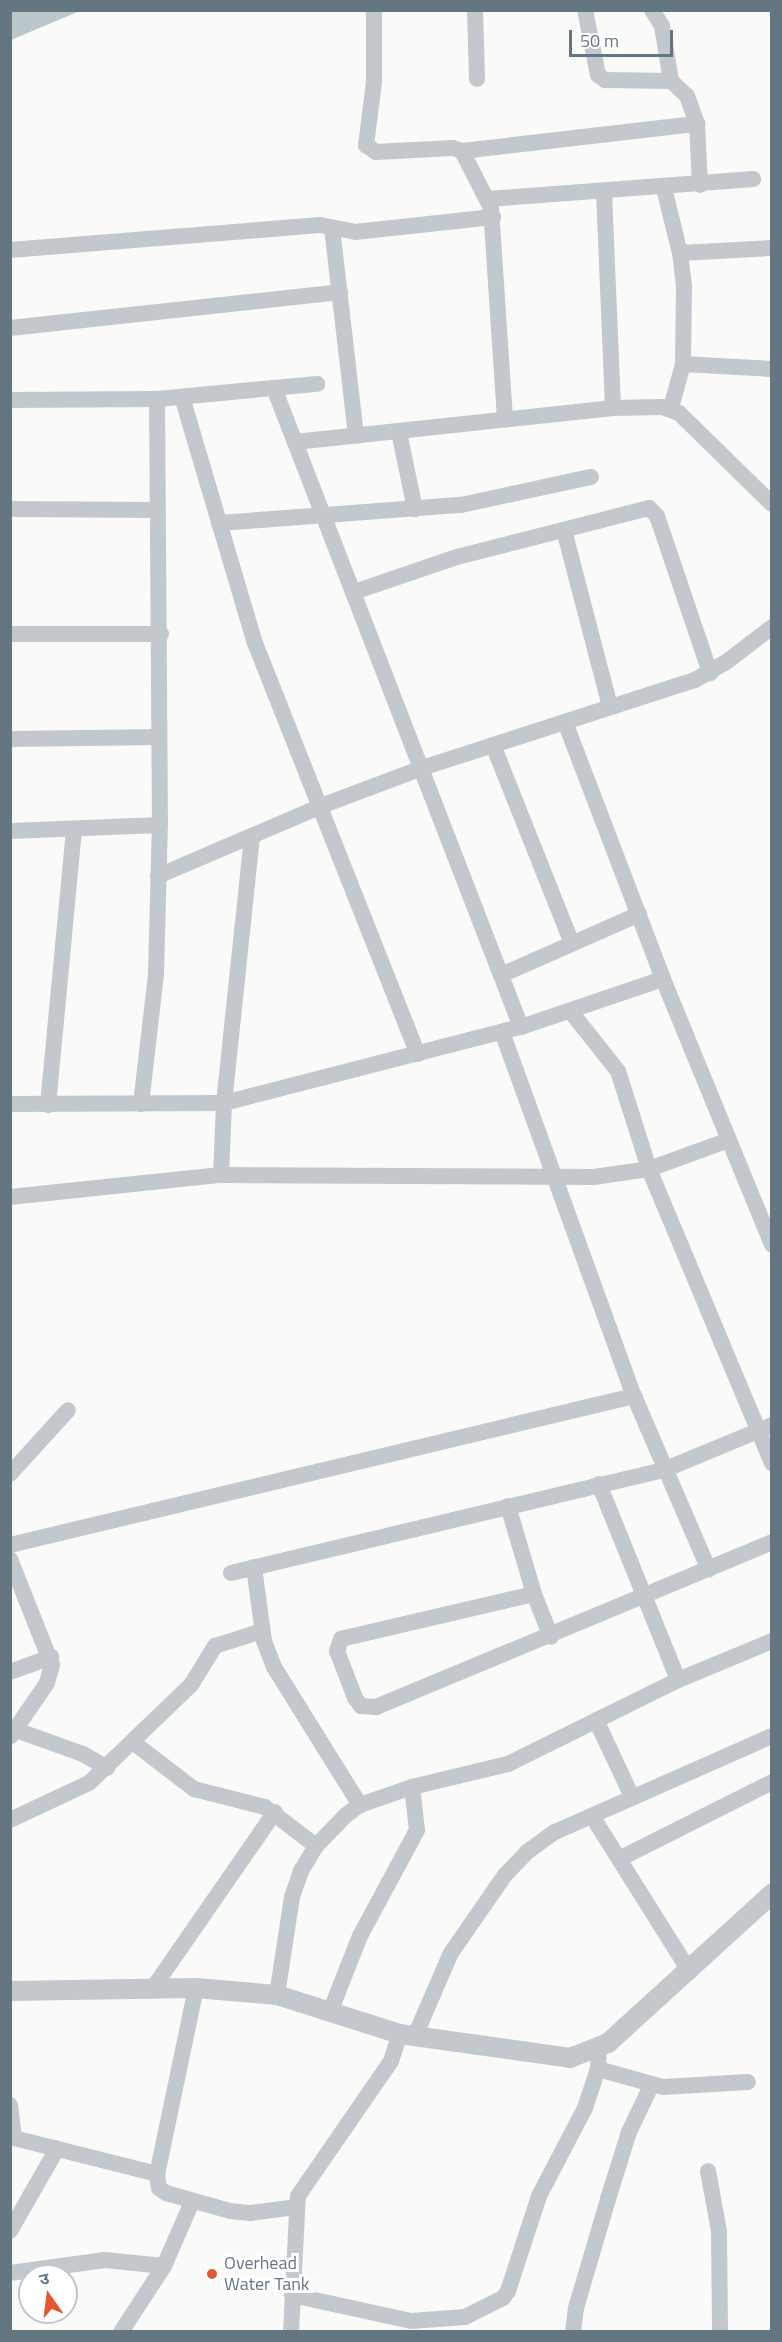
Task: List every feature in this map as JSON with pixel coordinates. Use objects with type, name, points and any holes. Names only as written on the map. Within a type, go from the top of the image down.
[{"type":"street","points":[[374,10],[374,82],[366,145],[376,152],[453,148],[462,152],[697,124]]},
{"type":"street","points":[[475,10],[477,79]]},
{"type":"street","points":[[585,10],[598,75],[605,81],[671,81]]},
{"type":"street","points":[[652,10],[663,26],[671,81],[687,96],[697,124],[700,184]]},
{"type":"street","points":[[462,152],[488,199],[493,217],[505,420]]},
{"type":"street","points":[[488,199],[664,188],[753,179]]},
{"type":"street","points":[[664,188],[681,253],[683,364],[671,408]]},
{"type":"street","points":[[604,192],[614,408]]},
{"type":"street","points":[[10,250],[320,225],[355,232],[493,217]]},
{"type":"street","points":[[332,228],[356,436]]},
{"type":"street","points":[[681,253],[771,248]]},
{"type":"street","points":[[10,328],[340,292]]},
{"type":"street","points":[[683,364],[771,369]]},
{"type":"street","points":[[10,400],[157,399],[317,384]]},
{"type":"street","points":[[274,388],[521,1027]]},
{"type":"street","points":[[182,397],[255,643],[417,1054]]},
{"type":"street","points":[[141,1104],[156,974],[160,825],[161,634],[157,510],[157,399]]},
{"type":"street","points":[[295,442],[614,408],[671,408],[771,504]]},
{"type":"street","points":[[399,432],[415,509]]},
{"type":"street","points":[[219,523],[415,509],[479,502],[591,477]]},
{"type":"street","points":[[354,592],[457,557],[645,508],[653,511],[710,673]]},
{"type":"street","points":[[10,509],[157,510]]},
{"type":"street","points":[[564,530],[610,707]]},
{"type":"street","points":[[158,876],[321,806],[422,768],[710,673],[771,627]]},
{"type":"street","points":[[10,634],[161,634]]},
{"type":"street","points":[[566,722],[663,979],[771,1245]]},
{"type":"street","points":[[10,739],[159,737]]},
{"type":"street","points":[[494,745],[572,944]]},
{"type":"street","points":[[10,831],[160,825]]},
{"type":"street","points":[[48,1105],[74,830]]},
{"type":"street","points":[[221,1175],[224,1104],[252,835]]},
{"type":"street","points":[[501,975],[639,914]]},
{"type":"street","points":[[10,1104],[224,1104],[521,1027],[571,1012],[663,979]]},
{"type":"street","points":[[571,1012],[618,1071],[649,1169],[765,1428],[771,1463]]},
{"type":"street","points":[[502,1032],[552,1178],[634,1396],[709,1570]]},
{"type":"street","points":[[10,1197],[221,1175],[552,1178],[616,1175],[649,1169],[729,1140]]},
{"type":"street","points":[[10,1545],[634,1396]]},
{"type":"street","points":[[10,1474],[68,1410]]},
{"type":"street","points":[[231,1573],[666,1469],[765,1428]]},
{"type":"street","points":[[599,1484],[643,1598],[678,1680]]},
{"type":"street","points":[[508,1506],[534,1594],[551,1637]]},
{"type":"street","points":[[534,1594],[350,1634],[341,1639],[337,1652],[355,1698],[368,1709],[551,1637],[771,1542]]},
{"type":"street","points":[[10,1559],[51,1657],[51,1673],[13,1733],[83,1754],[107,1768]]},
{"type":"street","points":[[254,1567],[262,1631],[285,1690],[360,1805]]},
{"type":"street","points":[[10,1820],[89,1783],[134,1743],[191,1685],[214,1646],[262,1631]]},
{"type":"street","points":[[277,1995],[292,1898],[301,1871],[316,1846],[360,1805],[412,1787],[508,1764],[678,1680],[771,1641]]},
{"type":"street","points":[[10,1672],[51,1657]]},
{"type":"street","points":[[596,1720],[632,1797]]},
{"type":"street","points":[[291,2331],[296,2207],[303,2187],[408,2035],[450,1953],[505,1875],[527,1852],[555,1832],[771,1736]]},
{"type":"street","points":[[134,1743],[194,1789],[275,1812],[316,1846]]},
{"type":"street","points":[[621,1858],[771,1782]]},
{"type":"street","points":[[330,2012],[360,1936],[417,1830],[412,1787]]},
{"type":"street","points":[[153,1988],[275,1812]]},
{"type":"street","points":[[592,1816],[621,1858],[690,1972]]},
{"type":"street","points":[[10,1991],[196,1988],[277,1995],[408,2035],[542,2057],[570,2058],[599,2048],[690,1972],[771,1894]]},
{"type":"street","points":[[196,1988],[157,2174],[159,2188],[166,2193],[192,2202],[250,2213],[296,2207]]},
{"type":"street","points":[[292,2295],[411,2321],[465,2318],[502,2298],[508,2291],[539,2196],[578,2126],[598,2069],[599,2048]]},
{"type":"street","points":[[598,2069],[651,2086],[748,2082]]},
{"type":"street","points":[[573,2331],[576,2308],[629,2132],[651,2086]]},
{"type":"street","points":[[10,2105],[12,2137],[157,2174]]},
{"type":"street","points":[[10,2231],[57,2149]]},
{"type":"street","points":[[708,2171],[719,2231],[720,2331]]},
{"type":"street","points":[[121,2331],[164,2266],[192,2202]]},
{"type":"street","points":[[10,2273],[105,2259],[164,2266]]},
{"type":"shaded area","points":[[11,10],[80,10],[80,11],[11,40]]},
{"type":"place","name":"Overhead Water Tank","points":[[212,2274]]}]
